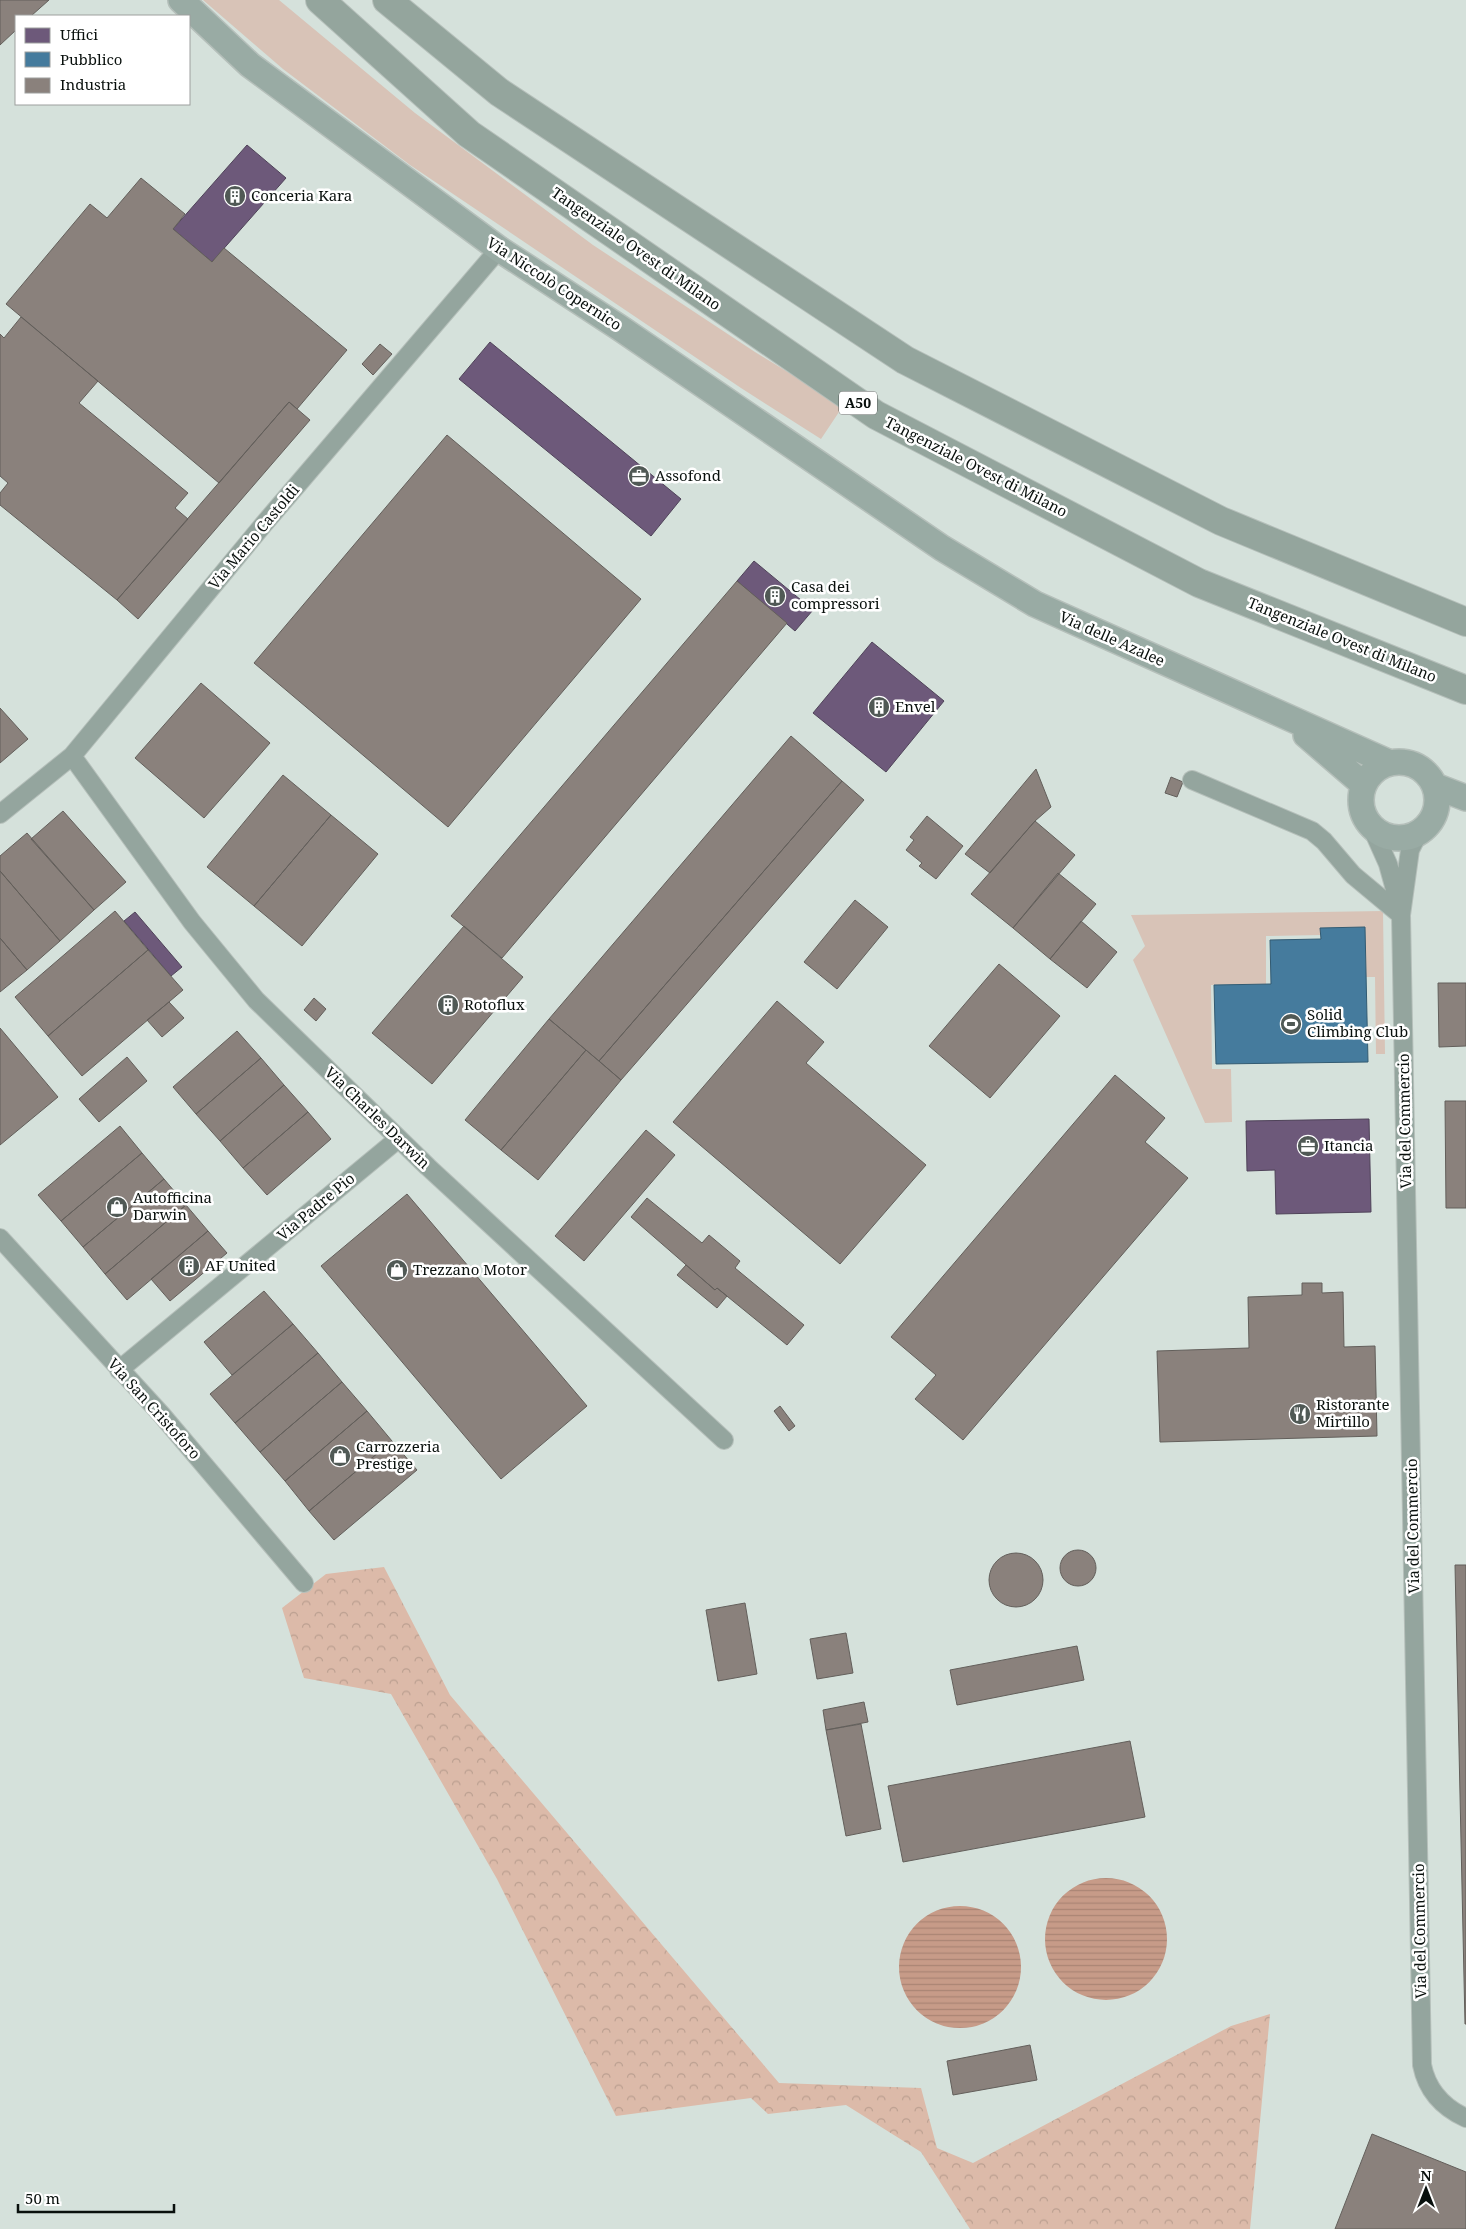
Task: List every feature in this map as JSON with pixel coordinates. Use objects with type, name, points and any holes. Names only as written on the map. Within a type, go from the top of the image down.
[{"type":"highway","name":"Tangenziale Ovest di Milano","points":[[320,0],[469,134],[876,415],[1199,583],[1466,690]]},
{"type":"highway","points":[[387,0],[499,92],[905,360],[1221,521],[1466,622]]},
{"type":"street","name":"Via Niccolò Copernico","points":[[181,0],[250,65],[499,249],[628,333],[942,548]]},
{"type":"street","name":"Via Mario Castoldi","points":[[0,814],[72,756],[263,525],[499,249]]},
{"type":"street","name":"Via delle Azalee","points":[[942,548],[1035,604],[1287,719],[1390,763]]},
{"type":"street","name":"Via delle Azalee","points":[[1287,719],[1364,786]]},
{"type":"street","name":"Via Charles Darwin","points":[[72,756],[192,922],[256,1000],[398,1139],[724,1440]]},
{"type":"street","points":[[1390,763],[1414,765],[1430,778],[1436,797],[1428,826],[1418,834],[1406,838],[1393,838],[1381,834],[1371,826],[1362,806],[1364,786],[1370,775],[1390,763]]},
{"type":"street","points":[[1192,780],[1312,831],[1324,841],[1353,875],[1401,914]]},
{"type":"street","points":[[1436,797],[1466,798]]},
{"type":"street","points":[[1436,797],[1466,812]]},
{"type":"street","name":"Via del Commercio","points":[[1371,826],[1388,864],[1401,914]]},
{"type":"street","name":"Via del Commercio","points":[[1418,834],[1410,850],[1406,867],[1401,914],[1422,2065],[1425,2079],[1440,2102],[1466,2118]]},
{"type":"street","name":"Via Padre Pio","points":[[119,1370],[398,1139]]},
{"type":"street","name":"Via San Cristoforo","points":[[0,1238],[161,1414],[304,1583]]},
{"type":"shaded area","points":[[203,0],[279,0],[415,113],[593,245],[755,352],[843,406],[821,439],[741,388],[410,165],[283,69]]},
{"type":"shaded area","points":[[1383,911],[1385,1054],[1376,1054],[1375,977],[1366,977],[1365,927],[1321,928],[1321,935],[1266,936],[1266,984],[1211,985],[1212,1069],[1231,1069],[1232,1122],[1205,1123],[1133,960],[1145,946],[1131,915]]},
{"type":"shaded area","points":[[1106,1878],[1118,1879],[1129,1883],[1140,1888],[1149,1896],[1157,1905],[1162,1916],[1166,1927],[1166,1951],[1162,1962],[1157,1973],[1149,1982],[1140,1990],[1129,1995],[1118,1999],[1106,2000],[1094,1999],[1083,1995],[1072,1990],[1063,1982],[1055,1973],[1050,1962],[1046,1951],[1045,1939],[1046,1927],[1050,1916],[1055,1905],[1063,1896],[1072,1888],[1083,1883],[1094,1879]]},
{"type":"shaded area","points":[[960,1906],[972,1907],[983,1911],[994,1916],[1003,1924],[1011,1933],[1016,1944],[1020,1955],[1020,1979],[1016,1990],[1011,2001],[1003,2010],[994,2018],[983,2023],[972,2027],[960,2028],[948,2027],[937,2023],[926,2018],[917,2010],[909,2001],[904,1990],[900,1979],[899,1967],[900,1955],[904,1944],[909,1933],[917,1924],[926,1916],[937,1911],[948,1907]]},
{"type":"green space","points":[[384,1567],[450,1695],[779,2083],[921,2088],[937,2148],[973,2163],[1231,2026],[1270,2014],[1250,2229],[970,2229],[921,2152],[846,2105],[768,2114],[751,2098],[616,2116],[497,1879],[391,1694],[304,1678],[282,1608],[326,1574]]},
{"type":"building: Uffici","name":"Conceria Kara","points":[[247,145],[286,178],[212,262],[173,229]]},
{"type":"building: Uffici","points":[[490,342],[681,499],[651,536],[459,379]]},
{"type":"building: Uffici","name":"Casa dei compressori","points":[[754,561],[813,610],[795,631],[737,581]]},
{"type":"building: Uffici","name":"Envel","points":[[872,642],[944,701],[886,772],[813,713]]},
{"type":"building: Uffici","points":[[135,912],[182,967],[171,976],[124,921]]},
{"type":"building: Uffici","name":"Itancia","points":[[1369,1119],[1371,1212],[1276,1214],[1275,1170],[1247,1171],[1246,1121]]},
{"type":"building: Pubblico","name":"Solid Climbing Club","points":[[1365,927],[1368,1062],[1216,1064],[1214,985],[1271,984],[1270,940],[1321,939],[1320,928]]},
{"type":"building: Industria","points":[[0,0],[49,0],[32,15],[15,15],[15,31],[0,45]]},
{"type":"building: Industria","points":[[141,178],[185,214],[173,229],[212,262],[224,248],[347,350],[297,409],[289,402],[219,483],[6,304],[90,204],[107,218]]},
{"type":"building: Industria","points":[[21,317],[98,381],[79,403],[188,493],[175,508],[188,519],[117,600],[0,505],[0,493],[8,483],[0,476],[0,334],[4,338]]},
{"type":"building: Industria","points":[[380,344],[392,354],[373,375],[362,364]]},
{"type":"building: Industria","points":[[289,402],[310,420],[138,619],[117,600]]},
{"type":"building: Industria","points":[[447,435],[641,599],[448,827],[254,663]]},
{"type":"building: Industria","points":[[737,581],[787,623],[502,958],[451,916]]},
{"type":"building: Industria","points":[[201,683],[270,743],[204,818],[135,758]]},
{"type":"building: Industria","points":[[0,708],[28,739],[0,763]]},
{"type":"building: Industria","points":[[791,736],[842,781],[599,1061],[549,1019]]},
{"type":"building: Industria","points":[[1036,769],[1051,807],[1035,821],[990,873],[965,854]]},
{"type":"building: Industria","points":[[283,775],[331,815],[254,906],[207,867]]},
{"type":"building: Industria","points":[[1171,777],[1183,782],[1177,797],[1165,793]]},
{"type":"building: Industria","points":[[842,781],[864,800],[621,1080],[599,1061]]},
{"type":"building: Industria","points":[[63,811],[126,882],[94,910],[31,839]]},
{"type":"building: Industria","points":[[331,815],[378,854],[302,946],[254,906]]},
{"type":"building: Industria","points":[[927,816],[963,846],[936,879],[919,866],[922,863],[906,850],[914,840],[910,837]]},
{"type":"building: Industria","points":[[1035,821],[1075,855],[1013,928],[971,894]]},
{"type":"building: Industria","points":[[27,833],[94,910],[60,941],[0,871],[0,856]]},
{"type":"building: Industria","points":[[0,871],[60,941],[27,970],[0,938]]},
{"type":"building: Industria","points":[[1058,873],[1096,904],[1050,959],[1013,928]]},
{"type":"building: Industria","points":[[855,900],[888,927],[837,989],[804,962]]},
{"type":"building: Industria","points":[[115,911],[148,950],[48,1036],[15,997]]},
{"type":"building: Industria","points":[[1081,921],[1117,952],[1087,988],[1050,959]]},
{"type":"building: Industria","name":"Rotoflux","points":[[464,926],[523,977],[432,1084],[372,1033]]},
{"type":"building: Industria","points":[[0,938],[27,970],[0,992]]},
{"type":"building: Industria","points":[[148,950],[183,990],[82,1076],[48,1036]]},
{"type":"building: Industria","points":[[999,964],[1060,1016],[990,1098],[929,1046]]},
{"type":"building: Industria","points":[[1438,983],[1466,983],[1466,1046],[1439,1047]]},
{"type":"building: Industria","points":[[314,998],[326,1009],[316,1021],[304,1010]]},
{"type":"building: Industria","points":[[777,1001],[824,1042],[806,1063],[926,1165],[840,1264],[673,1122]]},
{"type":"building: Industria","points":[[169,1002],[184,1018],[162,1037],[147,1020]]},
{"type":"building: Industria","points":[[549,1019],[586,1050],[501,1150],[465,1120]]},
{"type":"building: Industria","points":[[0,1028],[58,1097],[0,1145]]},
{"type":"building: Industria","points":[[237,1031],[261,1058],[196,1114],[173,1087]]},
{"type":"building: Industria","points":[[586,1050],[621,1080],[538,1180],[501,1150]]},
{"type":"building: Industria","points":[[127,1057],[147,1081],[99,1122],[79,1099]]},
{"type":"building: Industria","points":[[261,1058],[284,1085],[220,1141],[196,1114]]},
{"type":"building: Industria","points":[[1115,1075],[1165,1118],[1145,1142],[1188,1178],[963,1440],[915,1399],[936,1375],[891,1337]]},
{"type":"building: Industria","points":[[284,1085],[308,1112],[243,1168],[220,1141]]},
{"type":"building: Industria","points":[[1445,1101],[1466,1101],[1466,1208],[1446,1208]]},
{"type":"building: Industria","points":[[308,1112],[331,1139],[267,1195],[243,1168]]},
{"type":"building: Industria","points":[[120,1126],[142,1153],[61,1221],[38,1195]]},
{"type":"building: Industria","points":[[646,1130],[675,1155],[584,1261],[555,1236]]},
{"type":"building: Industria","points":[[142,1153],[164,1179],[83,1247],[61,1221]]},
{"type":"building: Industria","points":[[164,1179],[186,1205],[105,1274],[83,1247]]},
{"type":"building: Industria","points":[[407,1194],[587,1406],[501,1479],[321,1266]]},
{"type":"building: Industria","points":[[647,1198],[702,1243],[709,1235],[740,1261],[735,1268],[804,1325],[787,1345],[717,1288],[715,1290],[631,1217]]},
{"type":"building: Industria","points":[[186,1205],[208,1231],[127,1300],[105,1274]]},
{"type":"building: Industria","name":"AF United","points":[[208,1231],[227,1253],[170,1301],[151,1279]]},
{"type":"building: Industria","points":[[686,1265],[715,1290],[717,1288],[727,1296],[717,1308],[677,1275]]},
{"type":"building: Industria","points":[[1302,1283],[1322,1283],[1322,1293],[1343,1292],[1344,1347],[1375,1346],[1377,1436],[1160,1442],[1157,1351],[1249,1348],[1248,1297],[1302,1295]]},
{"type":"building: Industria","points":[[264,1291],[293,1324],[232,1375],[204,1342]]},
{"type":"building: Industria","points":[[293,1324],[318,1353],[235,1423],[210,1394]]},
{"type":"building: Industria","points":[[318,1353],[342,1382],[260,1452],[235,1423]]},
{"type":"building: Industria","points":[[342,1382],[367,1411],[285,1481],[260,1452]]},
{"type":"building: Industria","points":[[780,1406],[795,1426],[789,1431],[774,1411]]},
{"type":"building: Industria","points":[[367,1411],[392,1441],[309,1511],[285,1481]]},
{"type":"building: Industria","points":[[392,1441],[417,1470],[334,1540],[309,1511]]},
{"type":"building: Industria","points":[[1078,1550],[1085,1551],[1091,1555],[1095,1561],[1095,1575],[1091,1581],[1085,1585],[1078,1586],[1071,1585],[1065,1581],[1061,1575],[1060,1568],[1061,1561],[1065,1555],[1071,1551]]},
{"type":"building: Industria","points":[[1011,1553],[1021,1553],[1031,1557],[1039,1565],[1043,1580],[1039,1595],[1031,1603],[1021,1607],[1011,1607],[1001,1603],[993,1595],[989,1585],[989,1575],[993,1565],[1001,1557]]},
{"type":"building: Industria","points":[[1455,1565],[1466,1565],[1466,2024],[1465,2024]]},
{"type":"building: Industria","points":[[745,1603],[757,1674],[718,1681],[706,1610]]},
{"type":"building: Industria","points":[[846,1633],[853,1673],[817,1679],[810,1639]]},
{"type":"building: Industria","points":[[1077,1646],[1084,1680],[957,1705],[950,1670]]},
{"type":"building: Industria","points":[[864,1702],[868,1722],[826,1730],[823,1710]]},
{"type":"building: Industria","points":[[861,1724],[881,1829],[846,1836],[826,1730]]},
{"type":"building: Industria","points":[[1130,1741],[1145,1817],[903,1862],[888,1786]]},
{"type":"building: Industria","points":[[1030,2045],[1037,2080],[953,2095],[947,2061]]},
{"type":"building: Industria","points":[[1372,2134],[1466,2172],[1466,2229],[1335,2229]]},
{"type":"place","name":"Conceria Kara","points":[[235,196]]},
{"type":"place","name":"Assofond","points":[[639,476]]},
{"type":"place","name":"Casa dei compressori","points":[[775,596]]},
{"type":"place","name":"Envel","points":[[879,707]]},
{"type":"place","name":"Rotoflux","points":[[448,1005]]},
{"type":"place","name":"Solid Climbing Club","points":[[1291,1024]]},
{"type":"place","name":"Itancia","points":[[1308,1146]]},
{"type":"place","name":"Autofficina Darwin","points":[[117,1207]]},
{"type":"place","name":"AF United","points":[[189,1266]]},
{"type":"place","name":"Trezzano Motor","points":[[397,1270]]},
{"type":"place","name":"Ristorante Mirtillo","points":[[1300,1414]]},
{"type":"place","name":"Carrozzeria Prestige","points":[[340,1456]]}]
